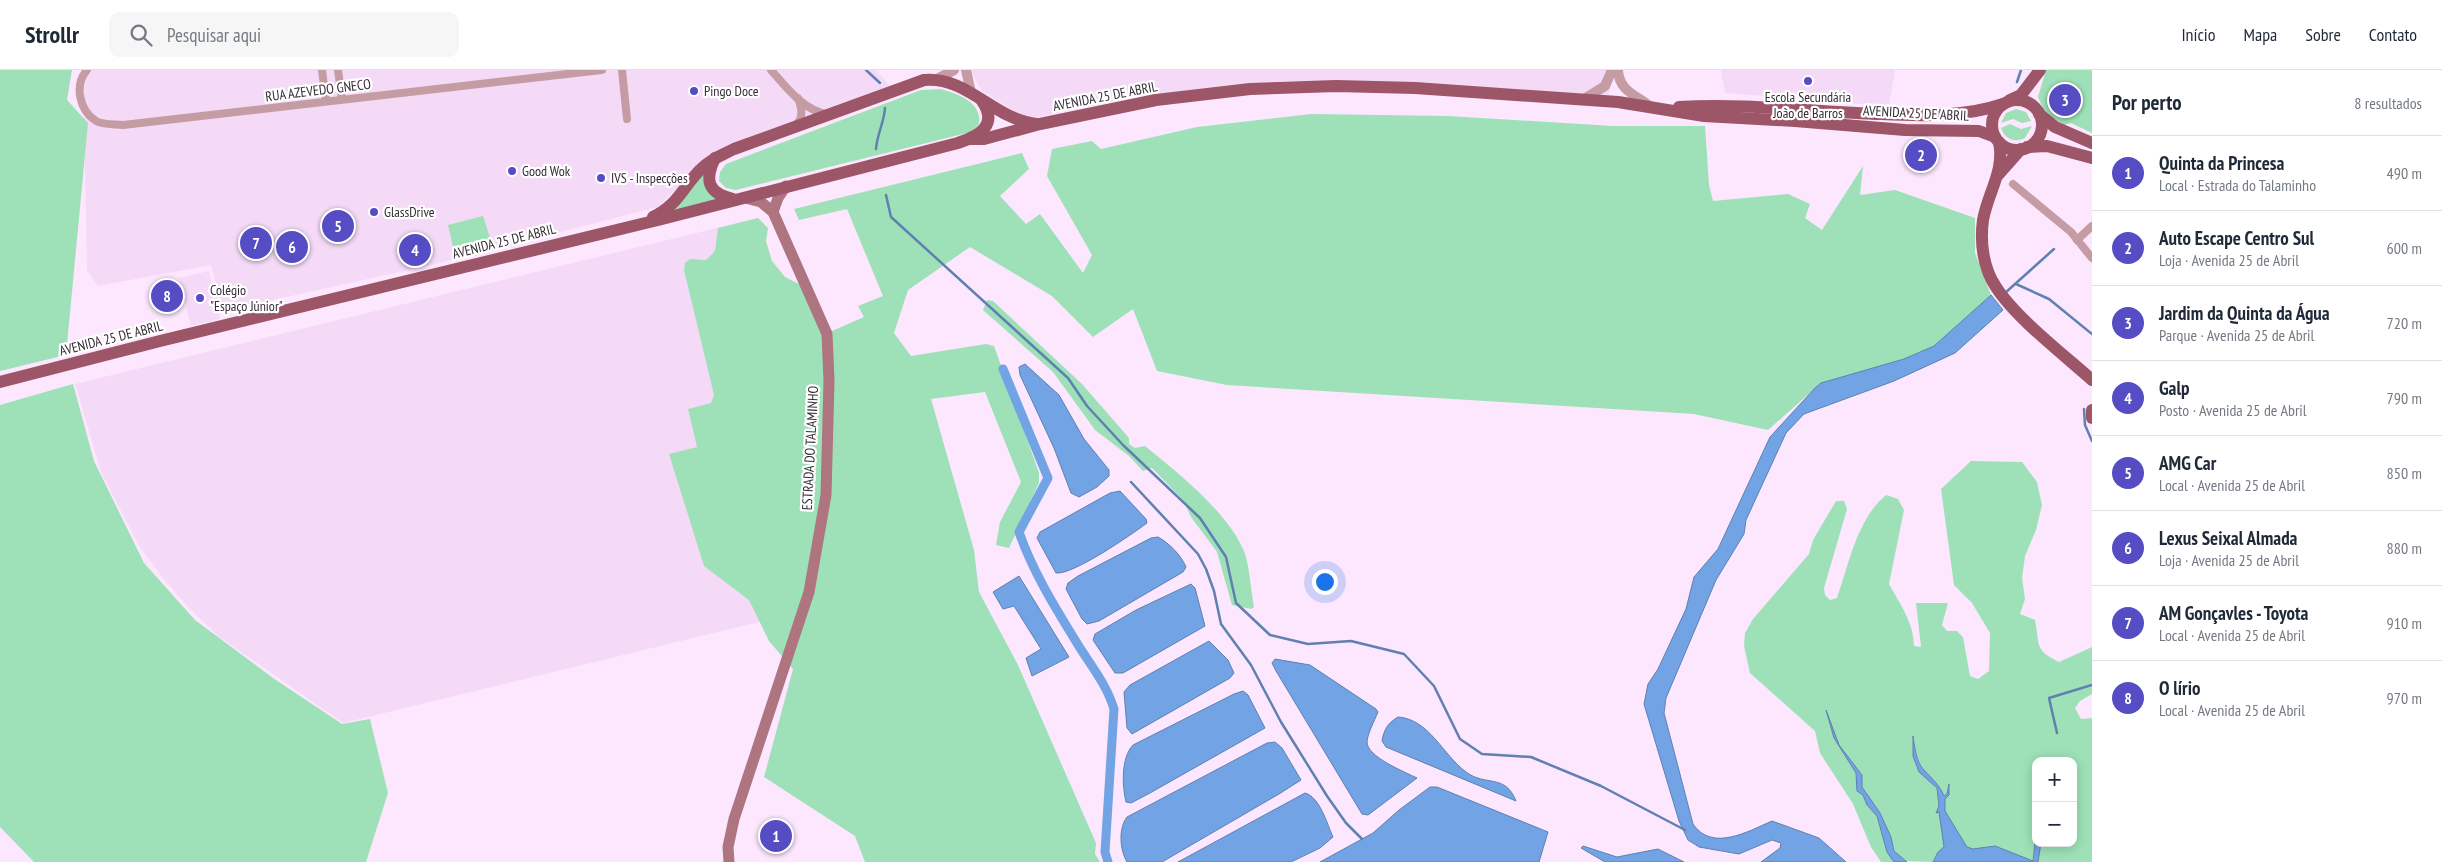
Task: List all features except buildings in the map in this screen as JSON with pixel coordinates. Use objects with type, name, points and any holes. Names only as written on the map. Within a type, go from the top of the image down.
[{"type":"main road","points":[[2040,70],[2020,94],[2005,103],[1993,117],[1992,127],[2001,154],[1998,176],[1985,213],[1982,237],[1986,264],[1996,287],[2013,308],[2092,380]]},
{"type":"main road","points":[[1998,176],[2039,135],[2042,124],[2035,98],[2040,70]]},
{"type":"main road","name":"AVENIDA 25 DE ABRIL","points":[[637,224],[660,214],[674,204],[698,171],[716,158],[734,149],[924,80],[937,79],[950,82],[1022,123],[1040,124]]},
{"type":"main road","name":"AVENIDA 25 DE ABRIL","points":[[0,382],[637,224],[970,139],[984,139],[1024,130],[1040,124],[1156,100],[1294,86],[1415,88],[1618,102],[1704,116],[1795,120],[1905,130],[1979,131],[1997,140]]},
{"type":"main road","name":"AVENIDA 25 DE ABRIL","points":[[970,139],[982,132],[987,125],[988,110],[976,97]]},
{"type":"main road","points":[[2005,103],[2024,101],[2055,127],[2092,143]]},
{"type":"main road","name":"AVENIDA 25 DE ABRIL","points":[[1654,109],[1721,105],[1921,116],[1987,110],[2005,103]]},
{"type":"main road","points":[[1997,140],[2009,148],[2047,146],[2092,158]]},
{"type":"main road","points":[[716,158],[710,170],[710,185],[722,197],[759,201],[773,212],[778,198],[786,186]]},
{"type":"main road","name":"ESTRADA DO TALAMINHO","points":[[728,862],[729,840],[734,819],[809,592],[826,495],[827,334],[773,212]]},
{"type":"main road","points":[[2092,410],[2092,418]]},
{"type":"street","name":"RUA AZEVEDO GNECO","points":[[87,70],[81,77],[79,91],[83,108],[97,122],[123,125],[602,70]]},
{"type":"street","points":[[322,70],[326,101]]},
{"type":"street","points":[[338,70],[342,99]]},
{"type":"street","points":[[622,70],[627,120]]},
{"type":"street","points":[[771,70],[798,98],[815,111],[828,115]]},
{"type":"street","points":[[937,79],[954,70]]},
{"type":"street","points":[[966,70],[976,97]]},
{"type":"street","points":[[1584,100],[1606,86],[1612,70]]},
{"type":"street","points":[[1618,70],[1618,79],[1622,87],[1654,109]]},
{"type":"street","points":[[793,127],[798,123],[801,116],[798,98]]},
{"type":"street","points":[[2013,184],[2071,232],[2092,258]]},
{"type":"street","points":[[2076,240],[2092,226]]},
{"type":"shaded area","points":[[83,70],[876,70],[890,86],[709,156],[658,207],[431,265],[224,311],[211,265],[98,286],[87,270]]},
{"type":"shaded area","points":[[970,70],[1614,70],[1609,95],[1406,83],[1282,81],[1229,85],[1129,98],[1033,118],[1019,114],[982,91]]},
{"type":"shaded area","name":"Escola Secundária João de Barros","points":[[1721,70],[1895,70],[1889,106],[1725,93]]},
{"type":"shaded area","points":[[758,218],[771,619],[343,723],[217,635],[188,607],[139,546],[101,472],[75,384]]},
{"type":"shaded area","name":"Colégio \"Espaço Júnior\"","points":[[209,271],[220,319],[191,326],[179,278]]},
{"type":"green space","points":[[0,70],[72,70],[67,100],[88,123],[66,355],[0,371]]},
{"type":"green space","points":[[2046,70],[2092,70],[2092,133],[2071,123],[2064,125],[2045,113],[2038,97]]},
{"type":"green space","points":[[941,89],[955,93],[968,100],[977,110],[979,124],[971,132],[736,190],[726,188],[719,181],[720,172],[726,164],[921,90]]},
{"type":"green space","points":[[2016,109],[2026,112],[2031,121],[2022,123],[2013,119],[2001,123],[2006,113]]},
{"type":"green space","points":[[1311,114],[1448,116],[1613,126],[1705,126],[1709,185],[1713,201],[1788,194],[1810,204],[1805,218],[1822,230],[1863,166],[1860,195],[1895,190],[1975,218],[1975,253],[1991,295],[1934,346],[1904,359],[1821,383],[1768,430],[1694,414],[1227,385],[1157,371],[1133,309],[1093,337],[1052,296],[970,247],[908,290],[894,333],[911,356],[986,344],[994,346],[1039,473],[1039,483],[1009,548],[996,545],[1000,522],[1021,482],[985,392],[931,399],[974,550],[979,592],[1018,665],[1096,843],[1095,854],[1100,862],[865,862],[855,836],[764,777],[793,669],[769,641],[749,600],[704,566],[669,454],[697,447],[688,409],[711,403],[714,395],[684,270],[685,263],[690,259],[706,260],[715,251],[718,228],[758,218],[768,228],[766,241],[772,261],[785,277],[799,284],[832,331],[864,317],[858,306],[883,296],[847,209],[799,220],[794,209],[1022,153],[1029,169],[1000,196],[1026,224],[1040,214],[1083,273],[1092,255],[1047,176],[1052,149],[1092,141],[1101,149],[1197,127]]},
{"type":"green space","points":[[2010,124],[2021,129],[2032,126],[2025,138],[2014,140],[2007,137],[2001,128]]},
{"type":"green space","points":[[703,172],[718,199],[672,211]]},
{"type":"green space","points":[[483,216],[494,250],[474,256],[453,247],[448,225]]},
{"type":"green space","points":[[987,300],[993,301],[1082,384],[1129,438],[1129,444],[1135,448],[1145,446],[1172,468],[1217,511],[1230,526],[1246,557],[1254,607],[1251,609],[1232,605],[1217,552],[1191,517],[1183,500],[1152,468],[1143,471],[1129,456],[1095,430],[1053,372],[983,310]]},
{"type":"green space","points":[[73,384],[94,461],[144,563],[195,620],[273,678],[342,724],[370,719],[388,793],[366,862],[34,862],[0,827],[0,405]]},
{"type":"green space","points":[[1971,461],[2022,462],[2037,482],[2042,505],[2036,530],[2025,556],[2022,578],[2025,599],[2020,614],[2035,620],[2038,641],[2042,650],[2045,654],[2059,662],[2092,647],[2092,694],[2080,701],[2075,708],[2081,719],[2092,718],[2092,862],[2038,862],[2040,847],[2077,847],[2077,757],[2058,757],[2058,755],[2058,757],[2032,757],[2032,847],[2034,847],[2033,861],[1995,846],[1973,849],[1967,847],[1945,811],[1945,799],[1949,795],[1948,788],[1947,794],[1944,796],[1923,768],[1919,761],[1914,738],[1918,767],[1937,788],[1944,847],[1938,852],[1933,862],[1904,861],[1894,851],[1891,837],[1880,813],[1862,787],[1862,775],[1839,745],[1828,717],[1834,738],[1856,773],[1857,791],[1863,795],[1867,805],[1877,816],[1887,852],[1894,862],[1881,862],[1871,847],[1853,804],[1820,753],[1815,731],[1750,673],[1744,646],[1745,633],[1753,619],[1809,554],[1813,540],[1836,501],[1844,501],[1847,509],[1824,588],[1825,595],[1830,600],[1837,598],[1861,529],[1876,505],[1886,495],[1898,499],[1904,510],[1889,584],[1902,606],[1912,629],[1914,646],[1921,647],[1916,603],[1948,603],[1942,625],[1947,631],[1957,631],[1963,637],[1970,676],[1978,679],[1989,671],[1990,633],[1972,603],[1954,585],[1941,489]]},
{"type":"water","points":[[1991,295],[2003,310],[1955,353],[1894,381],[1804,414],[1786,433],[1746,520],[1744,534],[1716,580],[1666,698],[1664,713],[1693,824],[1701,832],[1710,837],[1730,837],[1772,821],[1819,838],[1846,862],[1761,862],[1780,848],[1781,843],[1772,840],[1739,854],[1699,847],[1688,840],[1679,821],[1644,704],[1648,684],[1658,669],[1686,609],[1694,577],[1718,549],[1770,437],[1815,388],[1821,383],[1904,359],[1934,346]]},
{"type":"water","points":[[1025,364],[1059,395],[1084,439],[1109,470],[1109,476],[1097,487],[1079,497],[1071,493],[1054,448],[1020,375],[1019,367]]},
{"type":"water","points":[[1120,491],[1146,519],[1147,523],[1116,545],[1088,561],[1075,568],[1056,573],[1037,538],[1040,532],[1110,493]]},
{"type":"water","points":[[1158,537],[1181,558],[1186,567],[1183,572],[1099,621],[1087,624],[1082,619],[1066,589],[1068,583],[1151,538]]},
{"type":"water","points":[[1019,576],[1069,657],[1032,676],[1026,658],[1041,649],[1014,606],[1003,609],[993,592]]},
{"type":"water","points":[[1191,584],[1195,588],[1205,626],[1123,673],[1115,673],[1093,640],[1095,634],[1136,610]]},
{"type":"water","points":[[1209,641],[1228,660],[1234,673],[1230,678],[1132,734],[1127,728],[1124,692],[1130,685]]},
{"type":"water","points":[[1275,659],[1310,665],[1376,709],[1378,712],[1367,742],[1369,748],[1388,763],[1417,778],[1368,815],[1362,814],[1276,671],[1272,663]]},
{"type":"water","points":[[1243,691],[1248,695],[1265,728],[1150,793],[1131,803],[1126,802],[1124,764],[1133,745]]},
{"type":"water","points":[[1826,710],[1839,745],[1862,775],[1862,787],[1880,813],[1891,837],[1894,851],[1907,862],[1894,862],[1887,852],[1877,816],[1867,805],[1863,795],[1857,791],[1856,773],[1834,738]]},
{"type":"water","points":[[1398,717],[1409,719],[1427,731],[1466,772],[1481,779],[1501,783],[1512,792],[1516,801],[1386,747],[1382,741],[1384,733],[1389,724]]},
{"type":"water","points":[[1913,736],[1919,763],[1938,785],[1944,796],[1947,794],[1949,784],[1949,795],[1945,799],[1945,811],[1967,847],[1973,849],[1995,846],[2033,861],[2035,847],[2040,847],[2038,862],[1933,862],[1938,852],[1944,847],[1939,812],[1936,813],[1939,806],[1937,788],[1919,772],[1913,756]]},
{"type":"water","points":[[1275,742],[1282,748],[1301,780],[1162,862],[1127,862],[1123,852],[1121,833],[1127,817],[1267,743]]},
{"type":"water","points":[[1430,787],[1437,787],[1548,832],[1539,862],[1320,862],[1373,833],[1399,810]]},
{"type":"water","points":[[1305,793],[1319,805],[1333,837],[1320,848],[1291,862],[1178,862]]},
{"type":"water","points":[[1583,846],[1617,857],[1658,849],[1684,862],[1605,862],[1581,848]]},
{"type":"waterway","points":[[866,70],[880,83]]},
{"type":"waterway","points":[[2017,82],[2021,70]]},
{"type":"waterway","points":[[876,149],[885,108]]},
{"type":"waterway","points":[[886,195],[891,217],[1068,378],[1087,406],[1123,445],[1200,518],[1226,557],[1236,603],[1270,635],[1308,644],[1351,641],[1404,654],[1434,686],[1460,739],[1482,754],[1531,757],[1601,786],[1685,830]]},
{"type":"waterway","points":[[2005,293],[2054,249]]},
{"type":"waterway","points":[[2016,284],[2049,299],[2092,334]]},
{"type":"waterway","points":[[1003,369],[1048,478],[1019,532],[1046,592],[1104,685],[1114,709],[1105,852],[1108,862]]},
{"type":"waterway","points":[[2084,409],[2085,425],[2092,441]]},
{"type":"waterway","points":[[1131,482],[1198,554],[1214,591],[1221,624],[1251,665],[1281,722],[1327,796],[1346,823],[1362,839]]},
{"type":"waterway","points":[[2057,733],[2049,698],[2092,685]]},
{"type":"place","name":"Escola Secundária João de Barros","points":[[1808,81]]},
{"type":"place","name":"Pingo Doce","points":[[694,91]]},
{"type":"place","name":"Jardim da Quinta da Água","points":[[2065,100]]},
{"type":"place","name":"Auto Escape Centro Sul","points":[[1921,155]]},
{"type":"place","name":"Good Wok","points":[[512,171]]},
{"type":"place","name":"IVS - Inspecções","points":[[601,178]]},
{"type":"place","name":"GlassDrive","points":[[374,212]]},
{"type":"place","name":"AMG Car","points":[[338,226]]},
{"type":"place","name":"AM Gonçavles - Toyota","points":[[256,243]]},
{"type":"place","name":"Lexus Seixal Almada","points":[[292,247]]},
{"type":"place","name":"Galp","points":[[415,250]]},
{"type":"place","name":"O lírio","points":[[167,296]]},
{"type":"place","name":"Colégio \"Espaço Júnior\"","points":[[200,298]]},
{"type":"place","name":"Quinta da Princesa","points":[[776,836]]}]
